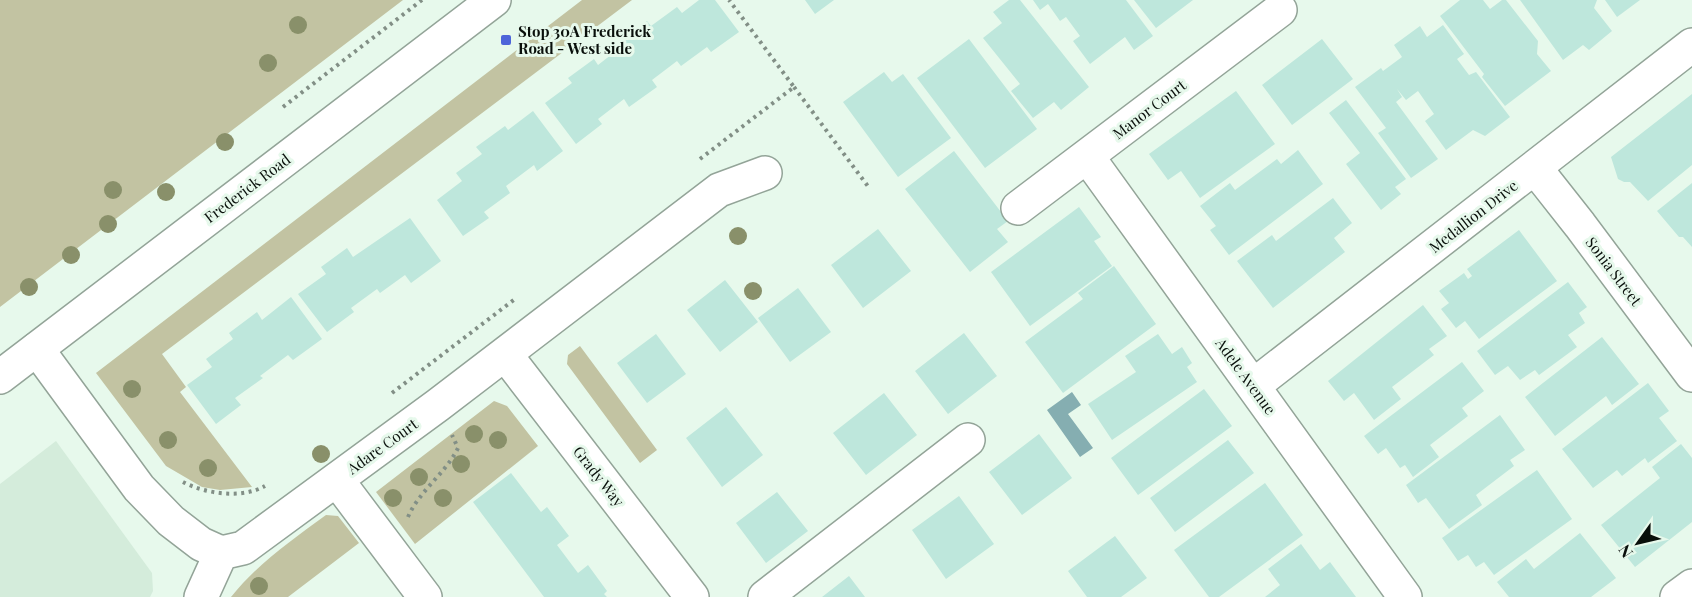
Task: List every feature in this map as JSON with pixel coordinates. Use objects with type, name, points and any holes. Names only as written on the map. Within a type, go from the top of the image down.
[{"type":"street","name":"Frederick Road","points":[[0,377],[494,0]]},
{"type":"street","name":"Manor Court","points":[[1018,208],[1280,10]]},
{"type":"street","name":"Medallion Drive","points":[[1253,386],[1692,45]]},
{"type":"street","name":"Adele Avenue","points":[[1087,156],[1405,597]]},
{"type":"street","name":"Sonia Street","points":[[1535,168],[1692,375]]},
{"type":"street","name":"Adare Court","points":[[221,553],[243,548],[337,480],[719,190],[765,173]]},
{"type":"street","points":[[37,349],[139,488],[171,520],[201,544],[221,553],[201,597]]},
{"type":"street","name":"Grady Way","points":[[505,354],[692,597]]},
{"type":"street","points":[[765,597],[968,440]]},
{"type":"street","points":[[337,480],[425,597]]},
{"type":"street","points":[[1677,597],[1692,586]]},
{"type":"path","points":[[283,107],[422,0]]},
{"type":"path","points":[[729,0],[870,189]]},
{"type":"path","points":[[691,165],[794,87]]},
{"type":"path","points":[[390,394],[522,294]]},
{"type":"path","points":[[407,523],[409,514],[453,459],[459,448],[452,433]]},
{"type":"path","points":[[178,479],[221,494],[256,491],[267,485]]},
{"type":"shaded area","points":[[0,0],[403,0],[0,307]]},
{"type":"shaded area","points":[[582,0],[632,0],[162,354],[186,387],[180,392],[252,487],[220,490],[202,487],[166,466],[96,373]]},
{"type":"shaded area","points":[[580,346],[657,450],[640,463],[567,364],[568,355]]},
{"type":"shaded area","points":[[494,401],[507,406],[538,446],[415,544],[376,492]]},
{"type":"shaded area","points":[[56,441],[152,573],[153,591],[150,597],[0,597],[0,484]]},
{"type":"shaded area","points":[[326,515],[338,516],[359,543],[288,597],[231,597],[264,563]]},
{"type":"water","points":[[1072,392],[1081,405],[1068,414],[1093,448],[1080,457],[1047,410]]},
{"type":"building","points":[[699,0],[715,0],[739,32],[711,52],[707,47],[681,66],[677,61],[652,80],[657,87],[629,107],[624,99],[598,119],[602,124],[576,144],[545,103],[572,83],[568,78],[594,59],[598,65],[625,44],[622,40],[647,21],[651,26],[677,7],[682,13]]},
{"type":"building","points":[[805,0],[834,0],[815,14]]},
{"type":"building","points":[[1009,0],[1020,0],[1089,87],[1061,110],[1054,102],[1033,118],[1011,91],[1020,84],[983,38],[1002,23],[993,12]]},
{"type":"building","points":[[1033,0],[1126,0],[1153,36],[1134,50],[1125,37],[1090,64],[1073,41],[1080,36],[1066,17],[1060,21],[1048,4],[1040,10]]},
{"type":"building","points":[[1134,0],[1193,0],[1156,28]]},
{"type":"building","points":[[1460,0],[1483,0],[1490,9],[1502,0],[1506,0],[1538,41],[1537,54],[1551,71],[1505,106],[1440,16]]},
{"type":"building","points":[[1520,0],[1597,0],[1594,8],[1612,31],[1589,50],[1583,45],[1563,60]]},
{"type":"building","points":[[1605,0],[1640,0],[1617,17]]},
{"type":"building","points":[[1443,25],[1464,54],[1457,59],[1469,75],[1476,72],[1510,117],[1485,136],[1473,130],[1446,150],[1425,121],[1434,114],[1418,91],[1406,100],[1397,89],[1402,97],[1396,102],[1438,159],[1411,178],[1378,133],[1386,128],[1355,87],[1381,68],[1383,71],[1402,57],[1394,45],[1420,26],[1427,37]]},
{"type":"building","points":[[969,39],[1037,129],[985,168],[917,78]]},
{"type":"building","points":[[1322,39],[1353,79],[1292,125],[1262,85]]},
{"type":"building","points":[[884,72],[892,82],[903,74],[951,138],[898,177],[843,102]]},
{"type":"building","points":[[1236,91],[1275,144],[1200,198],[1181,171],[1168,180],[1149,154]]},
{"type":"building","points":[[1692,94],[1692,165],[1648,201],[1630,182],[1618,179],[1611,157]]},
{"type":"building","points":[[1346,100],[1406,179],[1395,187],[1401,194],[1381,210],[1346,164],[1360,153],[1329,113]]},
{"type":"building","points":[[533,111],[563,151],[537,171],[534,165],[506,186],[510,193],[484,212],[489,218],[463,236],[437,200],[462,181],[456,173],[482,154],[476,147],[505,126],[508,130]]},
{"type":"building","points":[[1298,150],[1323,184],[1229,255],[1210,230],[1216,226],[1200,206],[1230,183],[1235,190],[1277,159],[1281,164]]},
{"type":"building","points":[[954,151],[1008,221],[997,229],[1008,242],[970,272],[905,189]]},
{"type":"building","points":[[1692,183],[1692,247],[1683,237],[1679,237],[1657,211]]},
{"type":"building","points":[[1333,198],[1352,223],[1334,238],[1345,252],[1273,308],[1237,261],[1272,235],[1276,241]]},
{"type":"building","points":[[1079,207],[1101,237],[1094,241],[1112,266],[1030,326],[991,272]]},
{"type":"building","points":[[410,218],[441,261],[411,283],[405,275],[380,293],[377,289],[351,308],[354,312],[327,332],[298,294],[326,274],[321,267],[347,248],[353,257]]},
{"type":"building","points":[[878,229],[911,271],[863,308],[831,265]]},
{"type":"building","points":[[1519,230],[1557,281],[1479,339],[1465,321],[1456,328],[1441,309],[1449,303],[1439,291],[1464,273],[1468,279],[1472,276],[1467,269]]},
{"type":"building","points":[[1114,266],[1156,324],[1063,393],[1025,342],[1083,299],[1078,293]]},
{"type":"building","points":[[725,280],[758,322],[720,352],[687,310]]},
{"type":"building","points":[[1568,282],[1587,307],[1579,313],[1585,323],[1568,335],[1577,347],[1539,375],[1535,370],[1520,380],[1508,366],[1495,375],[1477,351]]},
{"type":"building","points":[[798,288],[831,332],[790,362],[758,318]]},
{"type":"building","points":[[291,297],[322,339],[293,360],[288,355],[260,376],[263,378],[235,398],[241,405],[216,424],[187,385],[212,367],[206,359],[233,339],[229,333],[257,312],[262,320]]},
{"type":"building","points":[[1423,305],[1447,336],[1429,349],[1434,355],[1392,387],[1401,399],[1374,420],[1354,393],[1344,401],[1328,381]]},
{"type":"building","points":[[964,333],[997,376],[948,414],[915,371]]},
{"type":"building","points":[[656,334],[686,374],[647,403],[617,363]]},
{"type":"building","points":[[1158,334],[1172,354],[1182,347],[1192,363],[1187,367],[1197,382],[1112,440],[1088,404],[1136,372],[1125,356]]},
{"type":"building","points":[[1602,337],[1639,384],[1612,405],[1606,396],[1555,436],[1525,397]]},
{"type":"building","points":[[1462,362],[1484,391],[1462,408],[1468,416],[1430,445],[1439,457],[1413,477],[1405,465],[1400,468],[1386,448],[1378,454],[1364,436]]},
{"type":"building","points":[[1648,383],[1669,411],[1659,418],[1677,441],[1648,463],[1645,458],[1622,476],[1617,470],[1593,488],[1562,449]]},
{"type":"building","points":[[1204,389],[1232,426],[1138,495],[1111,458]]},
{"type":"building","points":[[884,393],[917,435],[866,475],[833,433]]},
{"type":"building","points":[[726,407],[763,455],[722,487],[686,438]]},
{"type":"building","points":[[1500,415],[1525,450],[1510,460],[1514,466],[1476,495],[1482,505],[1449,529],[1426,498],[1418,503],[1406,485]]},
{"type":"building","points":[[1039,434],[1072,478],[1022,515],[989,472]]},
{"type":"building","points":[[1228,440],[1254,473],[1175,532],[1150,498]]},
{"type":"building","points":[[1681,444],[1692,458],[1692,522],[1635,567],[1601,525],[1660,478],[1652,467]]},
{"type":"building","points":[[1537,470],[1572,519],[1494,575],[1484,562],[1476,567],[1468,555],[1458,561],[1442,538]]},
{"type":"building","points":[[511,473],[541,512],[547,507],[569,536],[557,545],[578,573],[588,565],[607,591],[604,594],[607,597],[544,597],[473,502]]},
{"type":"building","points":[[1265,483],[1303,535],[1219,597],[1209,597],[1174,550]]},
{"type":"building","points":[[777,492],[808,531],[766,563],[736,523]]},
{"type":"building","points":[[959,496],[994,544],[946,579],[912,530]]},
{"type":"building","points":[[1580,533],[1616,578],[1591,597],[1509,597],[1497,582],[1526,559],[1534,569]]},
{"type":"building","points":[[1115,536],[1147,578],[1121,597],[1087,597],[1068,571]]},
{"type":"building","points":[[1301,544],[1320,570],[1330,562],[1356,597],[1265,597],[1280,585],[1268,569]]},
{"type":"building","points":[[849,576],[865,597],[822,597]]},
{"type":"place","name":"Stop 30A Frederick Road - West side","points":[[506,40]]}]
